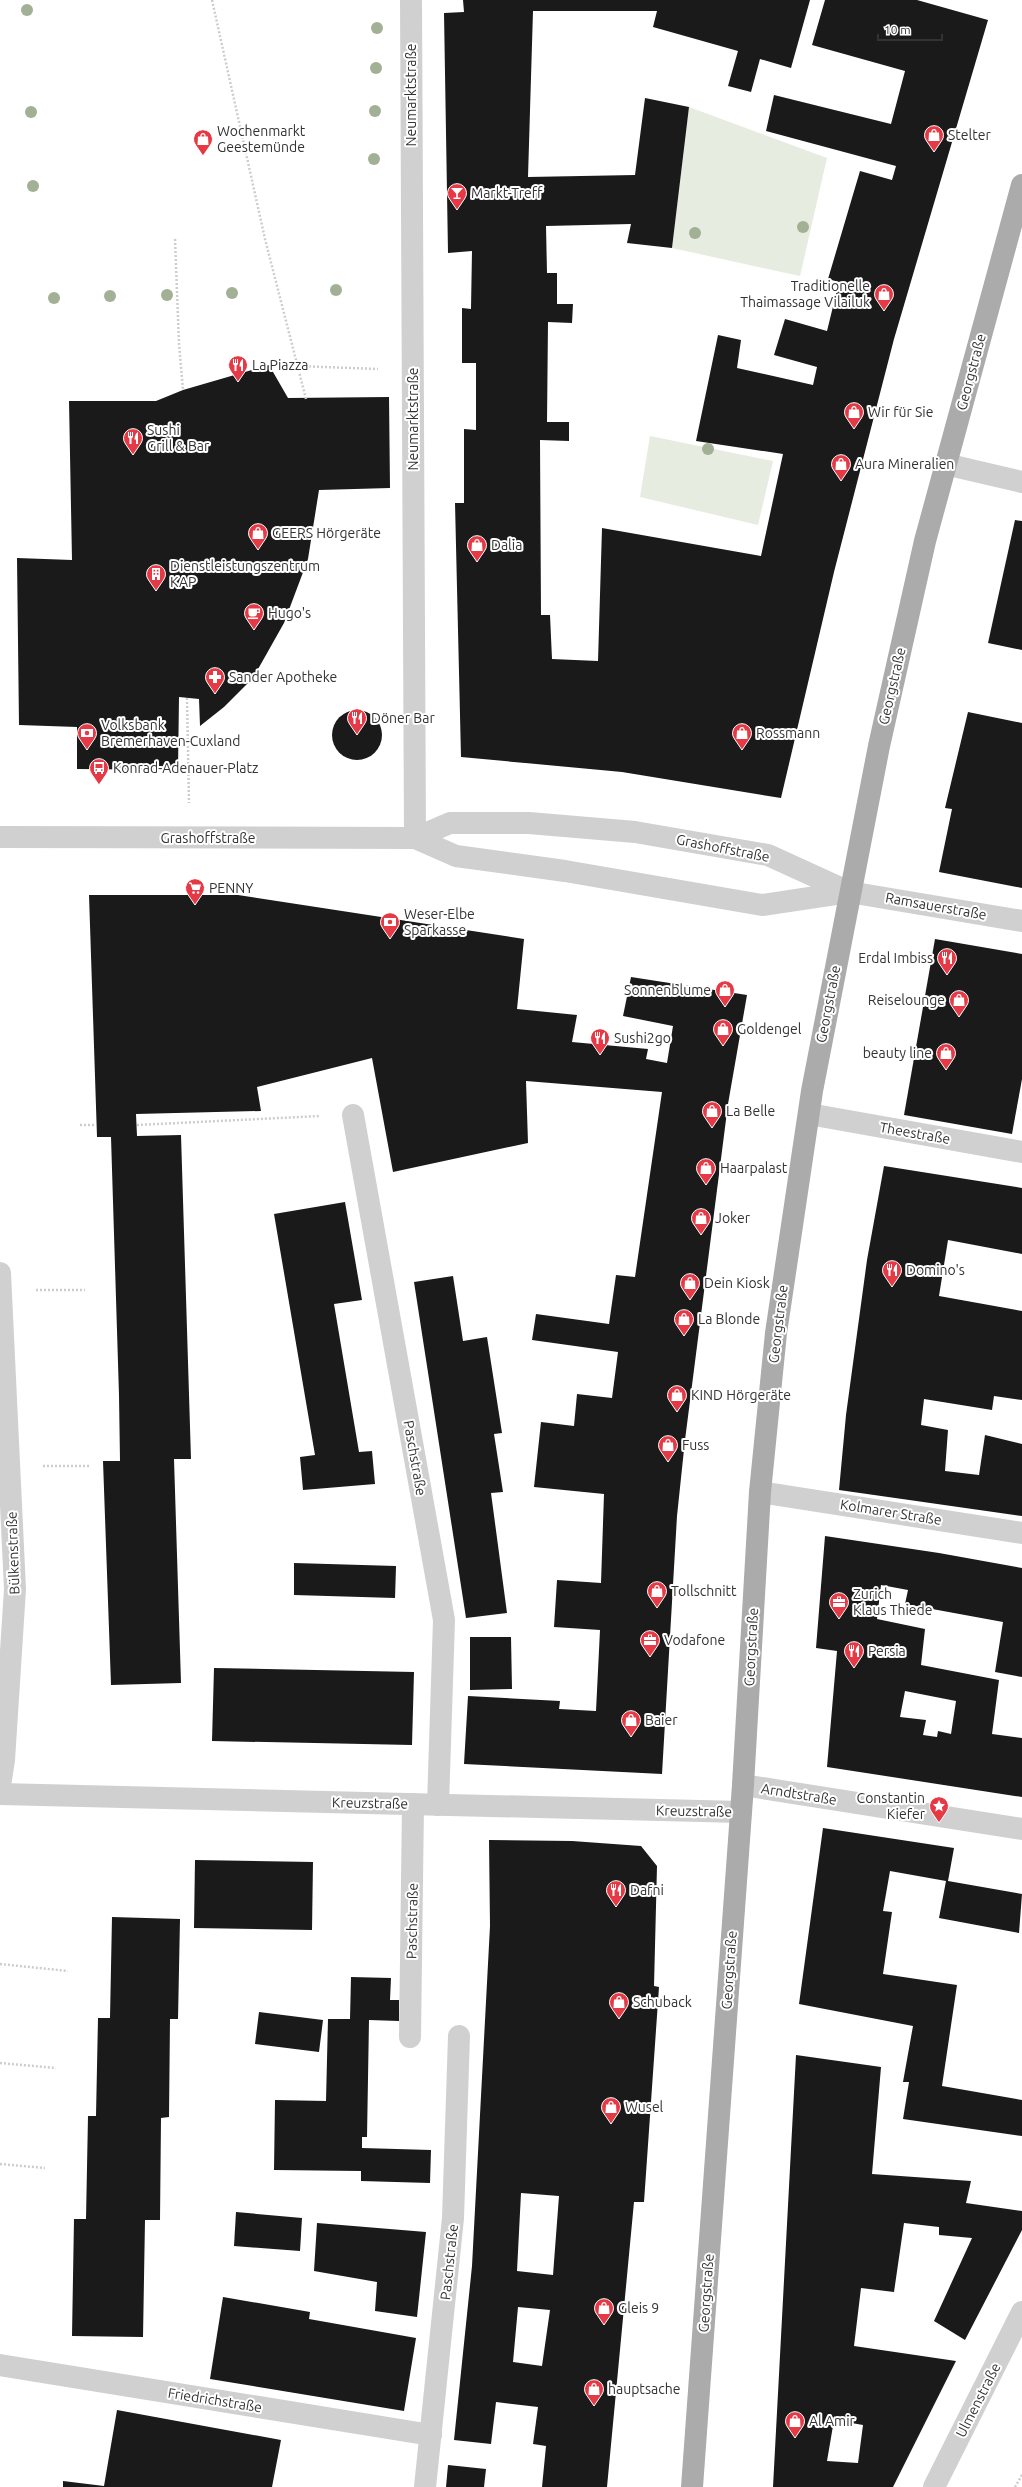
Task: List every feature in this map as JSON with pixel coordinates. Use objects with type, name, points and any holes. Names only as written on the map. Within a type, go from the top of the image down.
[{"type":"main road","name":"Georgstraße","points":[[692,2487],[743,1785],[760,1492],[776,1333],[808,1114],[884,723],[925,541],[1022,184]]},
{"type":"street","name":"Neumarktstraße","points":[[411,0],[415,838]]},
{"type":"street","points":[[945,464],[1022,482]]},
{"type":"street","name":"Grashoffstraße","points":[[0,837],[415,838],[450,824],[529,822],[635,832],[768,855],[850,892]]},
{"type":"street","name":"Grashoffstraße","points":[[415,838],[456,856],[565,871],[762,905],[850,892]]},
{"type":"street","name":"Ramsauerstraße","points":[[850,892],[1022,921]]},
{"type":"street","name":"Theestraße","points":[[808,1114],[1022,1152]]},
{"type":"street","name":"Paschstraße","points":[[352,1115],[444,1620],[438,1805]]},
{"type":"street","name":"Bülkenstraße","points":[[0,1273],[2,1344],[10,1467],[15,1589],[4,1760],[0,1786]]},
{"type":"street","name":"Kolmarer Straße","points":[[760,1492],[1022,1533]]},
{"type":"street","name":"Arndtstraße","points":[[743,1785],[1022,1829]]},
{"type":"street","name":"Kreuzstraße","points":[[0,1794],[741,1812]]},
{"type":"street","name":"Paschstraße","points":[[410,2038],[413,1804]]},
{"type":"street","name":"Paschstraße","points":[[425,2487],[453,2218],[459,2036]]},
{"type":"street","name":"Ulmenstraße","points":[[934,2487],[1022,2312]]},
{"type":"street","name":"Friedrichstraße","points":[[0,2364],[431,2435]]},
{"type":"path","points":[[212,0],[265,239],[306,399]]},
{"type":"path","points":[[175,239],[179,344],[183,390]]},
{"type":"path","points":[[297,366],[413,371]]},
{"type":"path","points":[[187,698],[190,838]]},
{"type":"path","points":[[137,1125],[352,1115]]},
{"type":"path","points":[[80,1125],[96,1125]]},
{"type":"path","points":[[10,1467],[90,1466]]},
{"type":"path","points":[[0,1964],[68,1971]]},
{"type":"path","points":[[0,2063],[56,2068]]},
{"type":"path","points":[[0,2164],[45,2168]]},
{"type":"path","points":[[1016,2487],[1022,2474]]},
{"type":"shaded area","points":[[689,107],[827,158],[800,276],[672,248]]},
{"type":"shaded area","points":[[650,436],[773,461],[758,525],[640,497]]},
{"type":"building","points":[[463,0],[810,0],[791,68],[760,59],[751,92],[728,86],[738,51],[653,27],[657,11],[533,11],[528,177],[635,175],[645,98],[689,107],[672,248],[627,243],[631,224],[546,226],[547,273],[557,273],[557,304],[573,304],[572,323],[548,322],[547,422],[569,422],[569,441],[540,440],[541,615],[550,615],[552,659],[598,661],[602,528],[761,556],[783,454],[696,441],[718,335],[741,340],[737,368],[813,385],[817,367],[774,355],[785,319],[827,331],[839,282],[828,279],[860,171],[892,180],[896,166],[766,131],[774,95],[891,124],[905,71],[812,45],[825,0],[917,0],[988,20],[894,339],[834,572],[781,798],[622,772],[461,757],[455,503],[464,503],[464,429],[476,430],[476,363],[462,363],[462,308],[471,309],[472,251],[448,253],[444,13],[464,12]]},
{"type":"building","name":"Dienstleistungszentrum KAP","points":[[269,365],[288,398],[389,397],[390,488],[319,490],[308,559],[284,623],[253,678],[224,707],[200,726],[199,699],[179,697],[178,770],[77,769],[77,727],[19,725],[17,558],[72,560],[69,401],[156,401],[183,390]]},
{"type":"building","points":[[1015,520],[1022,521],[1022,650],[988,643]]},
{"type":"building","points":[[352,710],[362,710],[375,717],[382,730],[382,740],[375,753],[362,760],[352,760],[343,756],[336,749],[332,740],[332,730],[336,721],[343,714]]},
{"type":"building","points":[[968,712],[1022,723],[1022,888],[939,872],[952,809],[945,808]]},
{"type":"building","points":[[89,895],[238,895],[524,939],[517,1009],[577,1015],[572,1042],[648,1049],[646,1059],[667,1063],[673,1026],[623,1016],[631,977],[747,995],[728,1104],[685,1440],[677,1516],[662,1774],[464,1764],[468,1696],[560,1701],[559,1709],[596,1711],[600,1630],[554,1627],[557,1580],[601,1583],[604,1494],[534,1487],[541,1422],[574,1426],[577,1394],[612,1398],[618,1352],[532,1340],[536,1314],[609,1324],[616,1275],[635,1277],[662,1092],[526,1081],[528,1143],[393,1172],[372,1058],[257,1087],[261,1111],[136,1114],[137,1136],[181,1135],[191,1459],[174,1459],[181,1683],[111,1685],[103,1461],[120,1461],[119,1395],[111,1137],[97,1137]]},
{"type":"building","points":[[935,939],[1022,954],[1022,1079],[1012,1134],[904,1115]]},
{"type":"building","points":[[884,1166],[1022,1188],[1022,1254],[948,1240],[939,1296],[1022,1311],[1022,1400],[994,1396],[992,1410],[924,1399],[921,1425],[948,1430],[945,1471],[979,1475],[985,1435],[1022,1444],[1022,1516],[839,1490],[846,1415],[867,1260]]},
{"type":"building","points":[[345,1202],[362,1300],[334,1304],[359,1452],[372,1451],[375,1484],[303,1490],[300,1457],[315,1455],[274,1214]]},
{"type":"building","points":[[453,1276],[463,1341],[487,1337],[502,1433],[494,1434],[503,1492],[491,1493],[507,1613],[466,1618],[414,1282]]},
{"type":"building","points":[[825,1536],[939,1553],[1022,1568],[1022,1677],[995,1672],[1003,1622],[905,1604],[908,1590],[881,1585],[877,1619],[925,1629],[921,1665],[999,1680],[992,1734],[1022,1738],[1022,1797],[827,1767],[837,1651],[816,1648]],"holes":[[[905,1691],[956,1701],[951,1734],[938,1731],[937,1737],[923,1735],[926,1720],[900,1717]]]},
{"type":"building","points":[[294,1563],[396,1566],[395,1598],[294,1595]]},
{"type":"building","points":[[470,1637],[511,1637],[512,1689],[470,1690]]},
{"type":"building","points":[[214,1668],[414,1672],[412,1745],[212,1741]]},
{"type":"building","points":[[823,1828],[954,1848],[948,1881],[1022,1894],[1019,1933],[939,1918],[946,1881],[890,1871],[883,1911],[892,1912],[883,1974],[957,1985],[942,2086],[1022,2100],[1022,2136],[903,2119],[909,2082],[903,2082],[913,2026],[799,2004]]},
{"type":"building","points":[[489,1840],[572,1841],[641,1846],[657,1866],[654,1986],[659,1987],[644,2202],[634,2202],[607,2487],[542,2487],[546,2446],[533,2444],[538,2407],[496,2402],[491,2444],[454,2440],[472,2266],[490,1926]],"holes":[[[521,2193],[559,2196],[553,2275],[517,2271]],[[518,2307],[550,2310],[542,2366],[513,2362]]]},
{"type":"building","points":[[195,1860],[313,1862],[312,1930],[194,1928]]},
{"type":"building","points":[[112,1917],[180,1919],[178,2019],[170,2019],[169,2117],[161,2118],[160,2220],[145,2220],[143,2337],[72,2336],[74,2219],[86,2219],[88,2116],[96,2116],[98,2018],[110,2018]]},
{"type":"building","points":[[351,1977],[391,1978],[390,2000],[399,2000],[399,2021],[369,2020],[367,2137],[362,2137],[362,2148],[431,2150],[430,2183],[361,2181],[361,2171],[274,2170],[275,2100],[326,2101],[328,2019],[350,2019]]},
{"type":"building","points":[[259,2012],[323,2020],[319,2052],[255,2044]]},
{"type":"building","points":[[796,2055],[881,2067],[872,2174],[971,2181],[966,2203],[1022,2211],[1022,2230],[965,2340],[934,2321],[972,2238],[939,2235],[939,2227],[904,2223],[894,2292],[861,2288],[854,2346],[956,2361],[893,2487],[773,2487]],"holes":[[[834,2420],[863,2425],[858,2463],[827,2461]]]},
{"type":"building","points":[[236,2212],[302,2218],[300,2251],[234,2246]]},
{"type":"building","points":[[317,2223],[426,2232],[417,2317],[375,2311],[377,2282],[314,2271]]},
{"type":"building","points":[[223,2297],[310,2312],[309,2319],[416,2338],[404,2411],[210,2379]]},
{"type":"building","points":[[117,2410],[281,2440],[272,2487],[63,2487],[63,2481],[104,2486]]},
{"type":"building","points":[[448,2465],[486,2469],[484,2487],[446,2487]]},
{"type":"place","name":"Stelter","points":[[934,152]]},
{"type":"place","name":"Wochenmarkt Geestemünde","points":[[203,156]]},
{"type":"place","name":"Markt-Treff","points":[[457,210]]},
{"type":"place","name":"Traditionelle Thaimassage Vilailuk","points":[[884,311]]},
{"type":"place","name":"La Piazza","points":[[238,382]]},
{"type":"place","name":"Wir für Sie","points":[[854,429]]},
{"type":"place","name":"Sushi Grill & Bar","points":[[133,455]]},
{"type":"place","name":"Aura Mineralien","points":[[841,481]]},
{"type":"place","name":"GEERS Hörgeräte","points":[[258,550]]},
{"type":"place","name":"Dalia","points":[[477,562]]},
{"type":"place","name":"Dienstleistungszentrum KAP","points":[[156,591]]},
{"type":"place","name":"Hugo's","points":[[254,630]]},
{"type":"place","name":"Sander Apotheke","points":[[215,694]]},
{"type":"place","name":"Döner Bar","points":[[357,735]]},
{"type":"place","name":"Volksbank Bremerhaven-Cuxland","points":[[87,750]]},
{"type":"place","name":"Rossmann","points":[[742,750]]},
{"type":"place","name":"Konrad-Adenauer-Platz","points":[[99,785]]},
{"type":"place","name":"PENNY","points":[[195,905]]},
{"type":"place","name":"Weser-Elbe Sparkasse","points":[[390,939]]},
{"type":"place","name":"Erdal Imbiss","points":[[947,975]]},
{"type":"place","name":"Sonnenblume","points":[[725,1007]]},
{"type":"place","name":"Reiselounge","points":[[959,1017]]},
{"type":"place","name":"Goldengel","points":[[723,1046]]},
{"type":"place","name":"Sushi2go","points":[[600,1055]]},
{"type":"place","name":"beauty line","points":[[946,1070]]},
{"type":"place","name":"La Belle","points":[[712,1128]]},
{"type":"place","name":"Haarpalast","points":[[706,1185]]},
{"type":"place","name":"Joker","points":[[701,1235]]},
{"type":"place","name":"Domino's","points":[[892,1287]]},
{"type":"place","name":"Dein Kiosk","points":[[690,1300]]},
{"type":"place","name":"La Blonde","points":[[684,1336]]},
{"type":"place","name":"KIND Hörgeräte","points":[[677,1412]]},
{"type":"place","name":"Fuss","points":[[668,1462]]},
{"type":"place","name":"Tollschnitt","points":[[657,1608]]},
{"type":"place","name":"Zurich Klaus Thiede","points":[[839,1619]]},
{"type":"place","name":"Vodafone","points":[[650,1657]]},
{"type":"place","name":"Persia","points":[[854,1668]]},
{"type":"place","name":"Baier","points":[[631,1737]]},
{"type":"place","name":"Constantin Kiefer","points":[[939,1823]]},
{"type":"place","name":"Dafni","points":[[616,1907]]},
{"type":"place","name":"Schuback","points":[[619,2019]]},
{"type":"place","name":"Wusel","points":[[611,2124]]},
{"type":"place","name":"Gleis 9","points":[[604,2325]]},
{"type":"place","name":"hauptsache","points":[[594,2406]]},
{"type":"place","name":"Al Amir","points":[[795,2438]]}]
